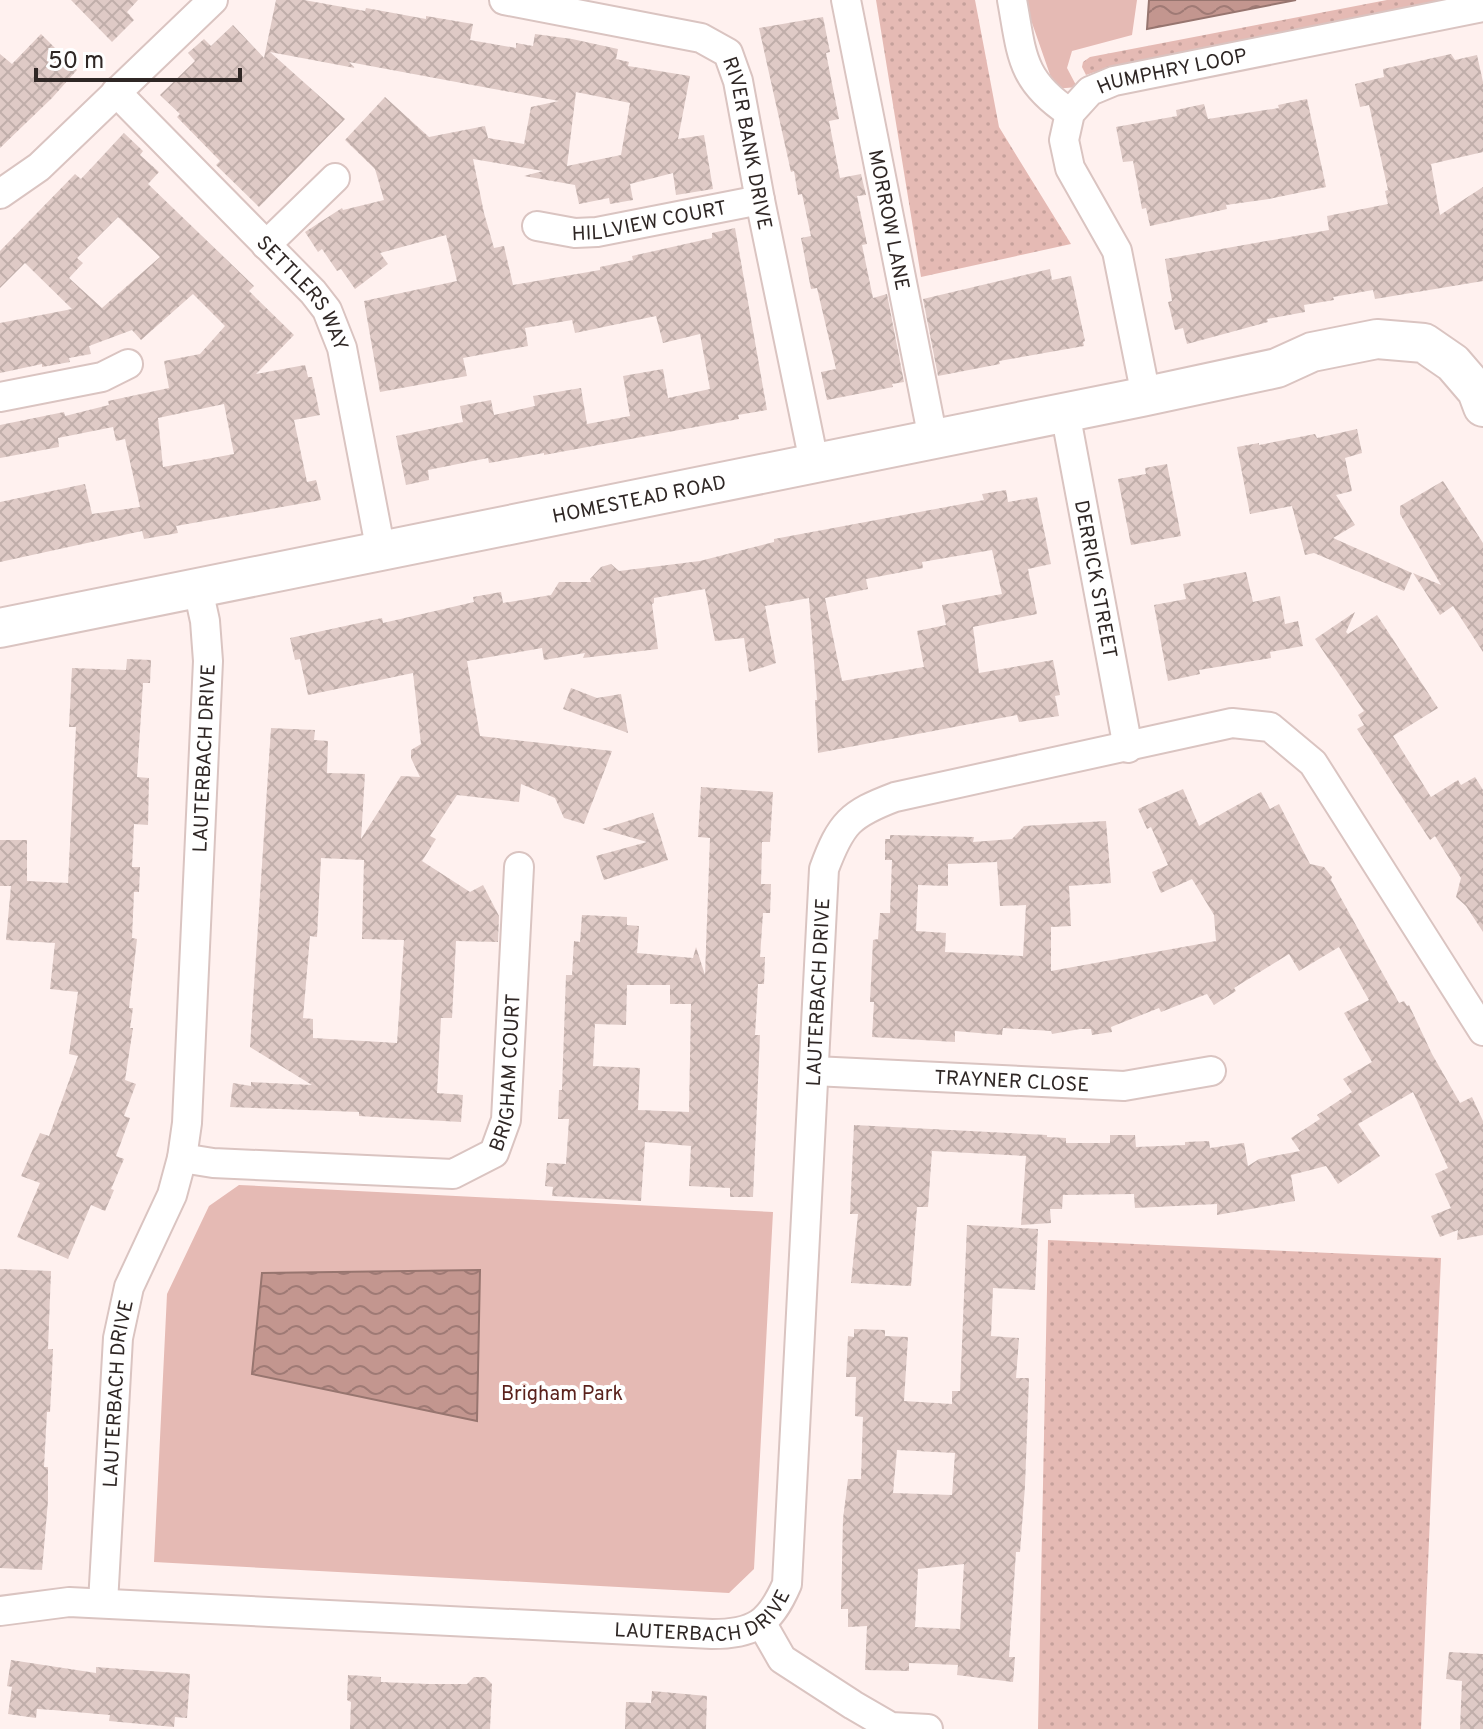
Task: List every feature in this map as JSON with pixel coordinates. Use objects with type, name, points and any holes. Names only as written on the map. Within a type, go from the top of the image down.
[{"type":"street","points":[[0,194],[39,167],[213,0]]},
{"type":"street","name":"RIVER BANK DRIVE","points":[[504,0],[701,38],[728,53],[738,81],[814,462]]},
{"type":"street","name":"MORROW LANE","points":[[846,0],[933,439]]},
{"type":"street","points":[[1012,0],[1024,64],[1036,86],[1070,113],[1064,140],[1070,168],[1117,251],[1146,396]]},
{"type":"street","name":"HUMPHRY LOOP","points":[[1070,113],[1090,91],[1114,81],[1483,7]]},
{"type":"street","name":"SETTLERS WAY","points":[[116,92],[313,292],[335,328],[342,348],[381,552]]},
{"type":"street","points":[[266,245],[335,178]]},
{"type":"street","name":"HILLVIEW COURT","points":[[537,226],[575,233],[597,232],[760,200]]},
{"type":"street","name":"HOMESTEAD ROAD","points":[[0,628],[1146,396],[1277,368],[1312,352],[1377,339],[1424,343],[1453,363],[1477,391],[1483,407]]},
{"type":"street","name":"HOMESTEAD ROAD","points":[[1277,368],[1316,371],[1382,360],[1414,360],[1483,424]]},
{"type":"street","points":[[0,397],[102,377],[128,364]]},
{"type":"street","name":"DERRICK STREET","points":[[1065,412],[1128,748]]},
{"type":"street","name":"LAUTERBACH DRIVE","points":[[198,589],[205,621],[208,661],[187,1123],[172,1195],[129,1287],[118,1338],[103,1603],[712,1634],[737,1634],[762,1624],[777,1606],[787,1584],[824,869],[835,839],[860,810],[895,797],[1232,723],[1270,727],[1313,763],[1483,1031]]},
{"type":"street","name":"BRIGHAM COURT","points":[[182,1158],[213,1163],[453,1174],[494,1153],[506,1120],[519,867]]},
{"type":"street","name":"TRAYNER CLOSE","points":[[814,1071],[1124,1086],[1211,1071]]},
{"type":"street","points":[[0,1611],[69,1602],[103,1603]]},
{"type":"street","points":[[762,1624],[782,1659],[829,1689],[891,1727],[928,1729]]},
{"type":"green space","points":[[876,0],[975,0],[999,127],[1071,244],[921,277]]},
{"type":"green space","points":[[1024,0],[1137,0],[1132,35],[1072,51],[1067,68],[1077,87],[1055,89]]},
{"type":"green space","points":[[1387,0],[1483,0],[1097,76],[1095,72],[1086,75],[1082,67],[1090,57]]},
{"type":"green space","name":"Brigham Park","points":[[239,1185],[773,1212],[754,1569],[729,1593],[154,1562],[167,1294],[209,1206]]},
{"type":"green space","points":[[1048,1240],[1441,1258],[1421,1729],[1038,1729]]},
{"type":"water","points":[[1149,0],[1296,0],[1147,29]]},
{"type":"water","points":[[480,1270],[477,1421],[252,1374],[262,1273]]},
{"type":"building","points":[[71,0],[138,0],[127,12],[134,20],[112,42]]},
{"type":"building","points":[[276,0],[304,0],[473,24],[470,40],[516,48],[516,43],[533,46],[535,34],[572,39],[618,49],[616,59],[629,62],[628,66],[690,76],[678,139],[704,135],[713,189],[676,195],[673,173],[630,184],[633,200],[610,204],[609,198],[579,204],[575,185],[524,176],[543,171],[473,159],[484,213],[494,248],[504,246],[513,285],[600,270],[600,267],[633,260],[632,256],[712,238],[712,233],[735,228],[767,410],[738,415],[739,419],[544,455],[489,463],[488,458],[428,470],[429,480],[406,485],[396,436],[463,422],[460,406],[491,400],[494,415],[535,406],[533,396],[581,388],[587,424],[630,416],[623,376],[663,369],[668,398],[710,389],[700,334],[663,343],[656,316],[575,333],[572,320],[525,328],[528,346],[463,358],[467,376],[380,392],[364,301],[457,281],[446,235],[380,253],[388,264],[355,289],[341,269],[337,271],[322,249],[318,252],[305,232],[342,208],[384,200],[375,169],[345,140],[385,97],[429,137],[485,126],[488,138],[524,144],[531,107],[559,101],[349,62],[355,68],[270,52],[345,119],[259,207],[216,165],[220,161],[160,95],[195,61],[188,53],[204,39],[211,46],[233,25],[264,58]],"holes":[[[576,92],[630,103],[621,155],[567,166]]]},
{"type":"building","points":[[823,17],[830,52],[826,53],[839,119],[829,121],[840,178],[861,174],[866,195],[857,196],[867,244],[862,245],[873,298],[887,294],[904,382],[827,400],[821,372],[836,369],[817,288],[811,289],[801,238],[811,236],[802,194],[798,195],[794,171],[791,172],[759,28]]},
{"type":"building","points":[[41,34],[77,70],[0,148],[0,54],[12,64]]},
{"type":"building","points":[[1451,54],[1455,60],[1477,55],[1483,82],[1483,152],[1431,164],[1440,215],[1483,187],[1483,281],[1375,299],[1373,290],[1333,297],[1334,300],[1304,305],[1305,312],[1267,319],[1268,322],[1187,344],[1183,328],[1175,330],[1168,302],[1172,301],[1165,259],[1329,230],[1327,216],[1388,204],[1385,191],[1388,190],[1369,105],[1360,107],[1355,84],[1384,77],[1383,69]]},
{"type":"building","points":[[1307,99],[1326,187],[1226,205],[1227,209],[1150,226],[1146,208],[1142,209],[1133,161],[1123,162],[1116,127],[1177,116],[1176,110],[1204,104],[1208,119],[1279,108],[1278,105]]},
{"type":"building","points":[[124,133],[143,151],[140,155],[159,172],[148,184],[254,286],[249,291],[294,335],[256,374],[305,365],[308,377],[312,377],[320,415],[294,420],[307,482],[316,480],[321,500],[176,526],[178,533],[144,539],[142,531],[0,562],[0,502],[85,484],[92,514],[140,507],[125,439],[116,441],[113,427],[58,438],[59,447],[0,458],[0,425],[64,412],[65,416],[109,405],[108,401],[169,388],[164,361],[200,354],[225,326],[193,294],[141,340],[132,330],[89,346],[91,354],[69,358],[70,362],[0,373],[0,323],[72,309],[25,263],[0,288],[0,251],[75,174],[81,179]],"holes":[[[118,217],[160,257],[102,308],[69,278],[83,263],[77,258]],[[224,404],[234,454],[163,467],[158,418]]]},
{"type":"building","points":[[1050,269],[1052,280],[1071,276],[1084,346],[999,361],[1000,364],[938,376],[923,299]]},
{"type":"building","points":[[1357,429],[1362,453],[1345,458],[1352,491],[1336,495],[1355,525],[1333,538],[1412,573],[1404,591],[1314,553],[1305,555],[1292,506],[1250,514],[1237,447],[1315,434],[1317,438]]},
{"type":"building","points":[[1167,464],[1181,536],[1131,545],[1118,479],[1146,474],[1145,468]]},
{"type":"building","points":[[1443,481],[1483,543],[1483,652],[1453,606],[1440,615],[1413,573],[1441,585],[1400,514],[1400,506]]},
{"type":"building","points":[[1006,490],[1008,502],[1037,497],[1051,564],[1028,569],[1037,614],[973,627],[979,673],[1053,660],[1060,695],[1055,696],[1059,716],[1019,722],[1017,715],[818,753],[809,598],[765,606],[776,663],[749,672],[744,638],[715,641],[705,589],[654,598],[652,604],[658,649],[583,658],[585,653],[544,660],[542,648],[467,661],[480,736],[612,751],[584,824],[564,818],[555,798],[521,784],[519,802],[457,795],[430,836],[436,839],[422,861],[470,892],[483,885],[499,916],[498,942],[456,941],[452,1018],[441,1018],[437,1093],[463,1095],[461,1122],[359,1116],[359,1112],[230,1107],[233,1083],[251,1086],[251,1082],[312,1085],[250,1047],[271,728],[315,730],[314,740],[328,741],[327,773],[365,774],[361,839],[401,776],[420,777],[411,758],[411,750],[421,744],[413,673],[308,695],[300,659],[295,660],[290,638],[382,618],[383,623],[474,602],[473,597],[501,592],[503,603],[551,595],[559,582],[591,582],[590,579],[601,567],[611,564],[619,571],[700,561],[774,542],[774,539],[984,500],[982,494]],"holes":[[[992,550],[1002,594],[942,605],[946,625],[917,631],[924,667],[842,681],[825,598],[868,589],[866,579],[923,568],[922,562]],[[321,858],[364,860],[362,939],[404,940],[397,1043],[313,1038],[313,1019],[303,1018],[310,936],[317,937]]]},
{"type":"building","points":[[1246,572],[1253,602],[1280,596],[1285,624],[1298,621],[1303,646],[1270,652],[1271,658],[1199,670],[1200,674],[1168,681],[1154,605],[1186,599],[1183,584]]},
{"type":"building","points":[[1355,612],[1346,632],[1348,634],[1377,615],[1438,708],[1393,736],[1431,797],[1458,780],[1461,785],[1475,777],[1483,790],[1483,932],[1466,906],[1456,897],[1461,878],[1435,836],[1430,840],[1357,729],[1364,725],[1358,715],[1364,711],[1315,639]]},
{"type":"building","points":[[127,659],[151,660],[150,683],[143,683],[137,777],[149,778],[148,825],[134,824],[132,867],[140,867],[139,892],[134,892],[132,938],[137,939],[129,1008],[133,1008],[130,1028],[133,1028],[125,1080],[136,1084],[124,1116],[130,1118],[116,1156],[124,1159],[111,1189],[114,1190],[105,1211],[91,1205],[68,1259],[17,1237],[40,1183],[21,1176],[40,1133],[49,1136],[78,1056],[69,1054],[78,992],[50,989],[55,943],[6,940],[11,886],[0,886],[0,840],[27,840],[27,881],[68,883],[76,727],[69,727],[72,668],[126,670]]},
{"type":"building","points":[[571,688],[597,698],[621,694],[628,733],[563,709]]},
{"type":"building","points":[[701,787],[773,792],[770,842],[762,842],[761,884],[771,884],[770,913],[763,913],[760,957],[765,957],[764,984],[758,984],[755,1035],[760,1035],[753,1197],[730,1197],[730,1188],[689,1186],[691,1146],[645,1142],[641,1201],[552,1196],[553,1187],[545,1186],[547,1163],[566,1164],[569,1119],[558,1119],[566,975],[572,975],[574,941],[580,942],[582,915],[627,917],[627,925],[639,926],[637,953],[693,958],[696,947],[705,975],[710,838],[698,837]],"holes":[[[627,985],[670,985],[670,1004],[691,1004],[689,1112],[638,1110],[640,1068],[593,1066],[595,1024],[626,1025]]]},
{"type":"building","points":[[1183,789],[1199,826],[1261,792],[1270,809],[1279,804],[1310,864],[1324,867],[1332,877],[1399,1003],[1404,1001],[1409,1005],[1460,1103],[1472,1097],[1483,1121],[1483,1235],[1457,1240],[1458,1230],[1440,1237],[1431,1216],[1451,1208],[1435,1174],[1448,1168],[1413,1092],[1358,1124],[1380,1156],[1338,1184],[1326,1166],[1291,1175],[1295,1201],[1217,1215],[1217,1204],[1135,1208],[1134,1194],[1063,1195],[1062,1209],[1050,1209],[1051,1223],[1021,1225],[1026,1156],[932,1151],[928,1207],[917,1207],[911,1286],[851,1283],[858,1214],[850,1214],[854,1125],[1047,1135],[1066,1138],[1066,1143],[1110,1143],[1110,1135],[1135,1135],[1136,1147],[1209,1141],[1210,1148],[1244,1143],[1248,1166],[1259,1159],[1300,1151],[1291,1138],[1320,1119],[1317,1115],[1352,1092],[1343,1079],[1372,1062],[1344,1013],[1369,1000],[1339,947],[1299,971],[1289,954],[1234,988],[1236,991],[1214,1005],[1207,994],[1111,1027],[1112,1032],[1092,1035],[1091,1029],[1080,1029],[1052,1034],[1051,1031],[1003,1028],[1002,1035],[955,1031],[955,1042],[872,1037],[873,940],[878,939],[880,913],[890,913],[892,860],[885,860],[885,839],[890,839],[890,835],[974,837],[973,842],[1012,839],[1024,826],[1106,821],[1111,883],[1069,886],[1071,926],[1051,927],[1051,971],[1216,941],[1214,915],[1192,879],[1161,893],[1152,872],[1168,865],[1151,827],[1147,829],[1138,809]],"holes":[[[997,862],[1000,906],[1026,905],[1023,956],[945,952],[946,933],[916,931],[918,885],[948,886],[948,864]]]},
{"type":"building","points":[[653,813],[668,860],[604,880],[596,856],[647,842],[602,829]]},
{"type":"building","points":[[967,1225],[1038,1229],[1035,1290],[993,1288],[991,1336],[1019,1338],[1016,1378],[1029,1378],[1025,1486],[1020,1552],[1016,1552],[1009,1657],[1015,1657],[1013,1682],[957,1675],[958,1665],[909,1663],[909,1671],[865,1670],[867,1626],[848,1627],[848,1609],[841,1609],[843,1519],[848,1479],[861,1479],[863,1417],[855,1416],[856,1377],[846,1377],[848,1336],[854,1337],[854,1329],[885,1330],[885,1336],[908,1337],[904,1401],[952,1404],[952,1391],[960,1391]],"holes":[[[897,1450],[955,1453],[952,1495],[893,1493]],[[964,1564],[960,1629],[915,1627],[918,1569]]]},
{"type":"building","points":[[0,1269],[51,1271],[48,1349],[53,1349],[44,1467],[48,1467],[48,1501],[42,1570],[0,1568]]},
{"type":"building","points":[[1449,1652],[1483,1654],[1483,1729],[1460,1729],[1462,1681],[1446,1679]]},
{"type":"building","points":[[11,1660],[96,1673],[96,1667],[190,1674],[187,1718],[175,1717],[174,1727],[109,1721],[110,1715],[53,1710],[37,1709],[36,1718],[8,1714],[12,1687],[7,1686]]},
{"type":"building","points":[[348,1675],[381,1677],[381,1682],[429,1684],[467,1684],[474,1677],[485,1677],[492,1684],[490,1729],[350,1729]]},
{"type":"building","points":[[652,1691],[707,1696],[706,1729],[625,1729],[626,1702],[651,1703]]}]
